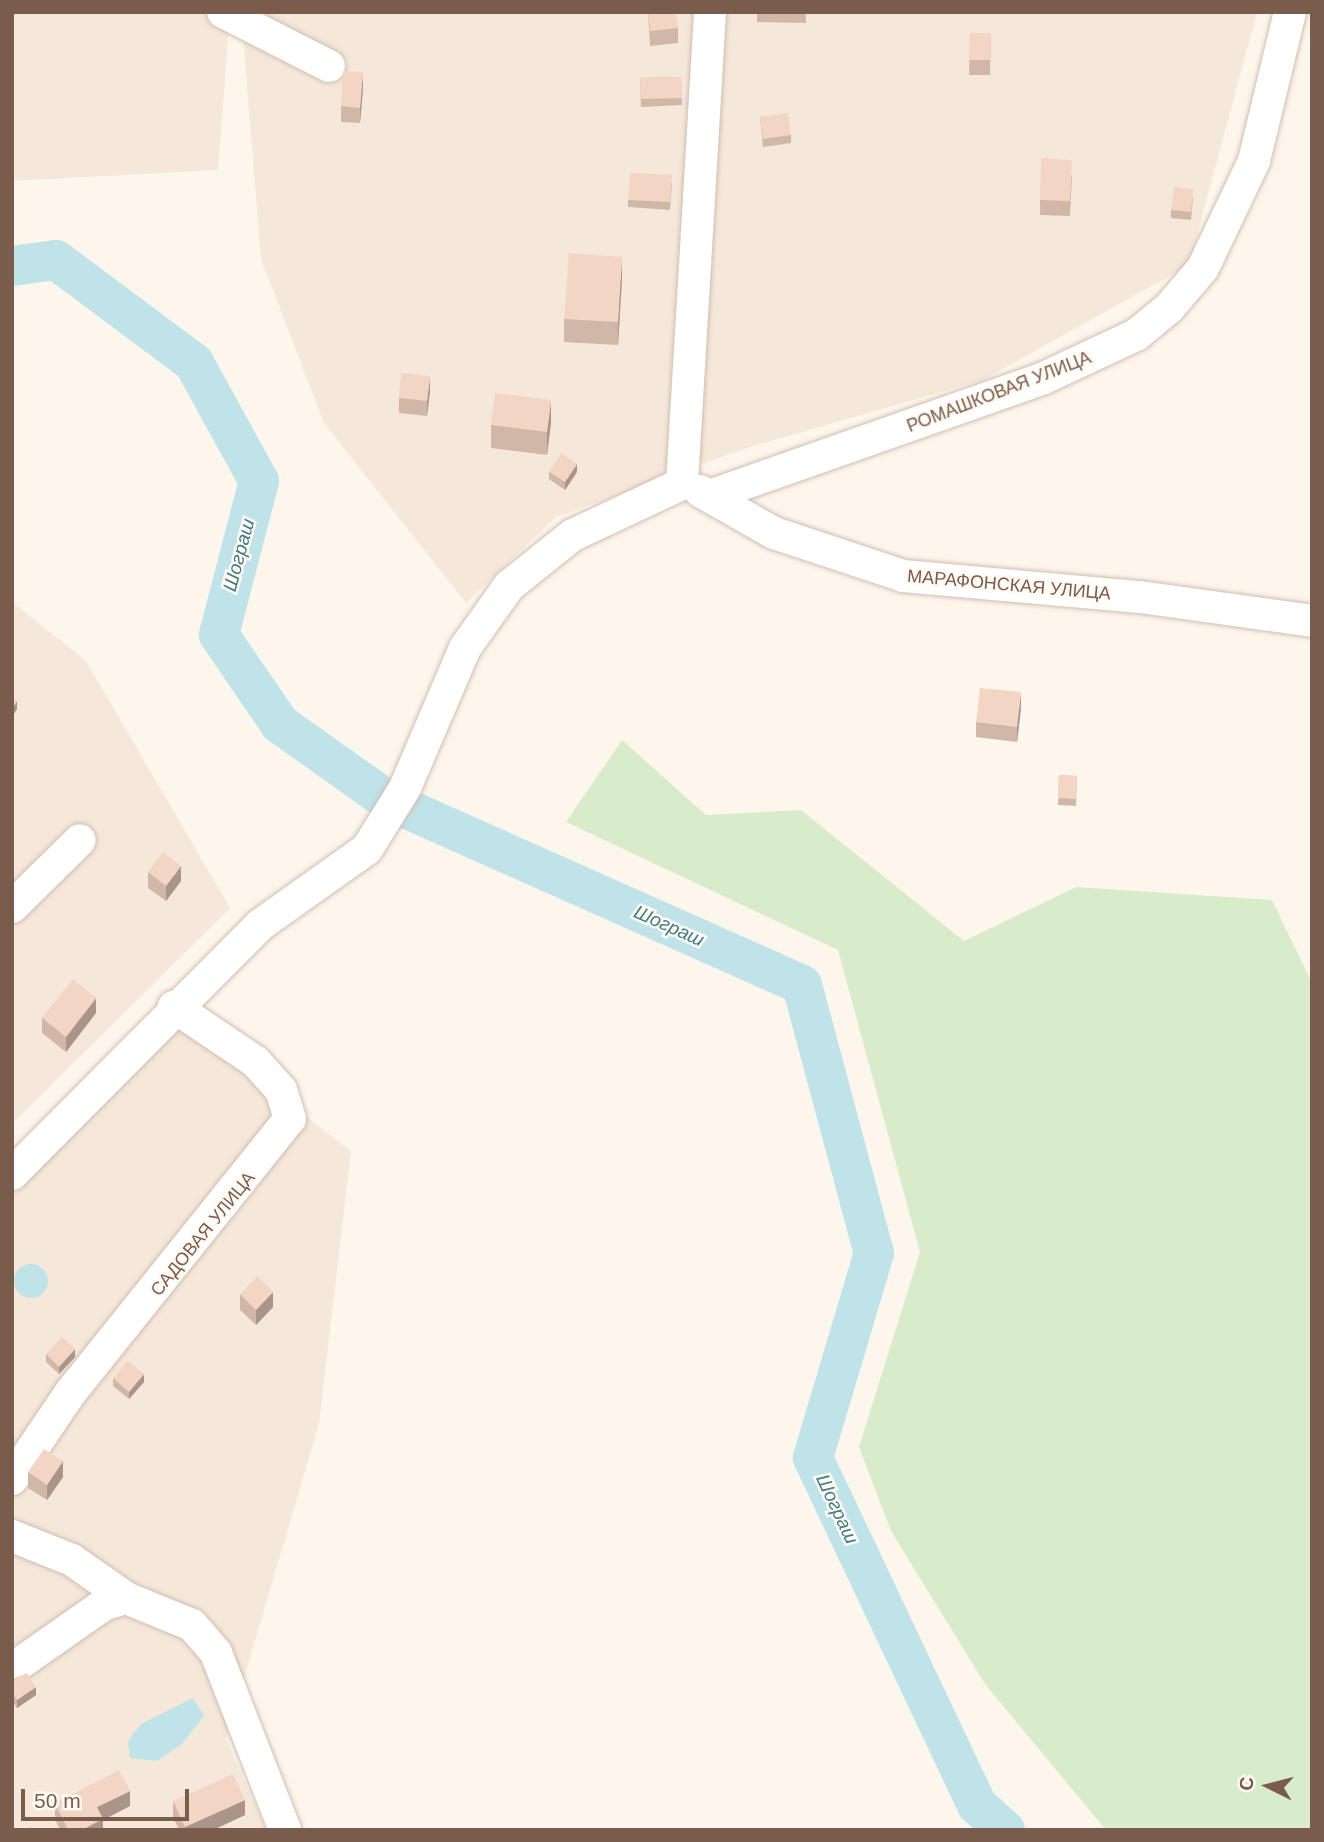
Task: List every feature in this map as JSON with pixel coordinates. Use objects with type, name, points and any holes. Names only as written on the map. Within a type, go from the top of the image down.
[{"type":"street","points":[[223,12],[329,66]]},
{"type":"street","points":[[12,1174],[174,1007],[260,925],[367,849],[388,822],[405,788],[465,648],[509,586],[573,534],[682,484],[710,12]]},
{"type":"street","name":"РОМАШКОВАЯ УЛИЦА","points":[[712,495],[1044,378],[1136,335],[1169,308],[1203,268],[1249,173],[1290,12]]},
{"type":"street","name":"МАРАФОНСКАЯ УЛИЦА","points":[[682,484],[712,495],[797,543],[903,576],[1140,597],[1312,621]]},
{"type":"street","points":[[12,907],[80,840]]},
{"type":"street","name":"САДОВАЯ УЛИЦА","points":[[12,1479],[71,1392],[290,1119],[282,1090],[256,1062],[174,1007]]},
{"type":"street","points":[[12,1536],[72,1560],[126,1598],[192,1625],[216,1653],[285,1830]]},
{"type":"street","points":[[12,1669],[105,1604],[126,1598]]},
{"type":"shaded area","points":[[12,12],[230,12],[218,170],[12,181]]},
{"type":"shaded area","points":[[241,12],[1257,12],[1189,265],[983,380],[750,447],[556,517],[466,603],[324,423],[261,259]]},
{"type":"shaded area","points":[[12,602],[86,661],[230,908],[12,1124]]},
{"type":"shaded area","points":[[181,1022],[351,1151],[319,1424],[226,1739],[266,1830],[12,1830],[12,1194]]},
{"type":"green space","points":[[622,740],[706,815],[801,810],[964,941],[1076,887],[1272,900],[1312,983],[1312,1830],[1106,1830],[985,1684],[891,1531],[859,1447],[920,1252],[838,950],[566,822]]},
{"type":"water","points":[[31,1264],[43,1269],[48,1281],[43,1293],[31,1298],[19,1293],[14,1281],[19,1269]]},
{"type":"water","points":[[193,1698],[204,1716],[181,1745],[157,1761],[130,1758],[128,1741],[141,1724]]},
{"type":"building","points":[[648,12],[676,12],[678,28],[650,31]]},
{"type":"building","points":[[970,33],[991,33],[990,60],[969,60]]},
{"type":"building","points":[[343,71],[363,72],[360,108],[341,106]]},
{"type":"building","points":[[681,77],[682,98],[641,99],[640,78]]},
{"type":"building","points":[[788,113],[791,135],[763,139],[760,117]]},
{"type":"building","points":[[1041,158],[1072,160],[1070,201],[1040,200]]},
{"type":"building","points":[[630,173],[672,175],[670,202],[628,200]]},
{"type":"building","points":[[1174,187],[1193,189],[1191,212],[1171,210]]},
{"type":"building","points":[[569,253],[622,257],[618,322],[564,319]]},
{"type":"building","points":[[401,373],[430,376],[427,401],[399,398]]},
{"type":"building","points":[[495,393],[551,400],[547,432],[491,425]]},
{"type":"building","points":[[561,453],[577,464],[565,482],[549,472]]},
{"type":"building","points":[[980,688],[1021,692],[1017,727],[976,722]]},
{"type":"building","points":[[1059,775],[1077,776],[1076,799],[1058,798]]},
{"type":"building","points":[[163,852],[181,866],[166,886],[148,872]]},
{"type":"building","points":[[73,979],[96,998],[66,1037],[42,1018]]},
{"type":"building","points":[[257,1276],[273,1292],[256,1310],[240,1294]]},
{"type":"building","points":[[62,1337],[75,1349],[59,1367],[46,1354]]},
{"type":"building","points":[[128,1361],[144,1374],[129,1392],[113,1378]]},
{"type":"building","points":[[44,1449],[63,1461],[47,1485],[28,1472]]},
{"type":"building","points":[[27,1673],[36,1687],[17,1700],[12,1693],[12,1679]]},
{"type":"building","points":[[119,1770],[130,1791],[97,1807],[103,1819],[82,1830],[68,1830],[55,1803]]},
{"type":"building","points":[[233,1774],[245,1800],[185,1827],[173,1801]]},
{"type":"waterway","name":"Шограш","points":[[12,266],[56,260],[194,363],[259,481],[219,635],[280,724],[387,800],[802,985],[874,1253],[813,1458],[977,1805],[1005,1830]]}]
